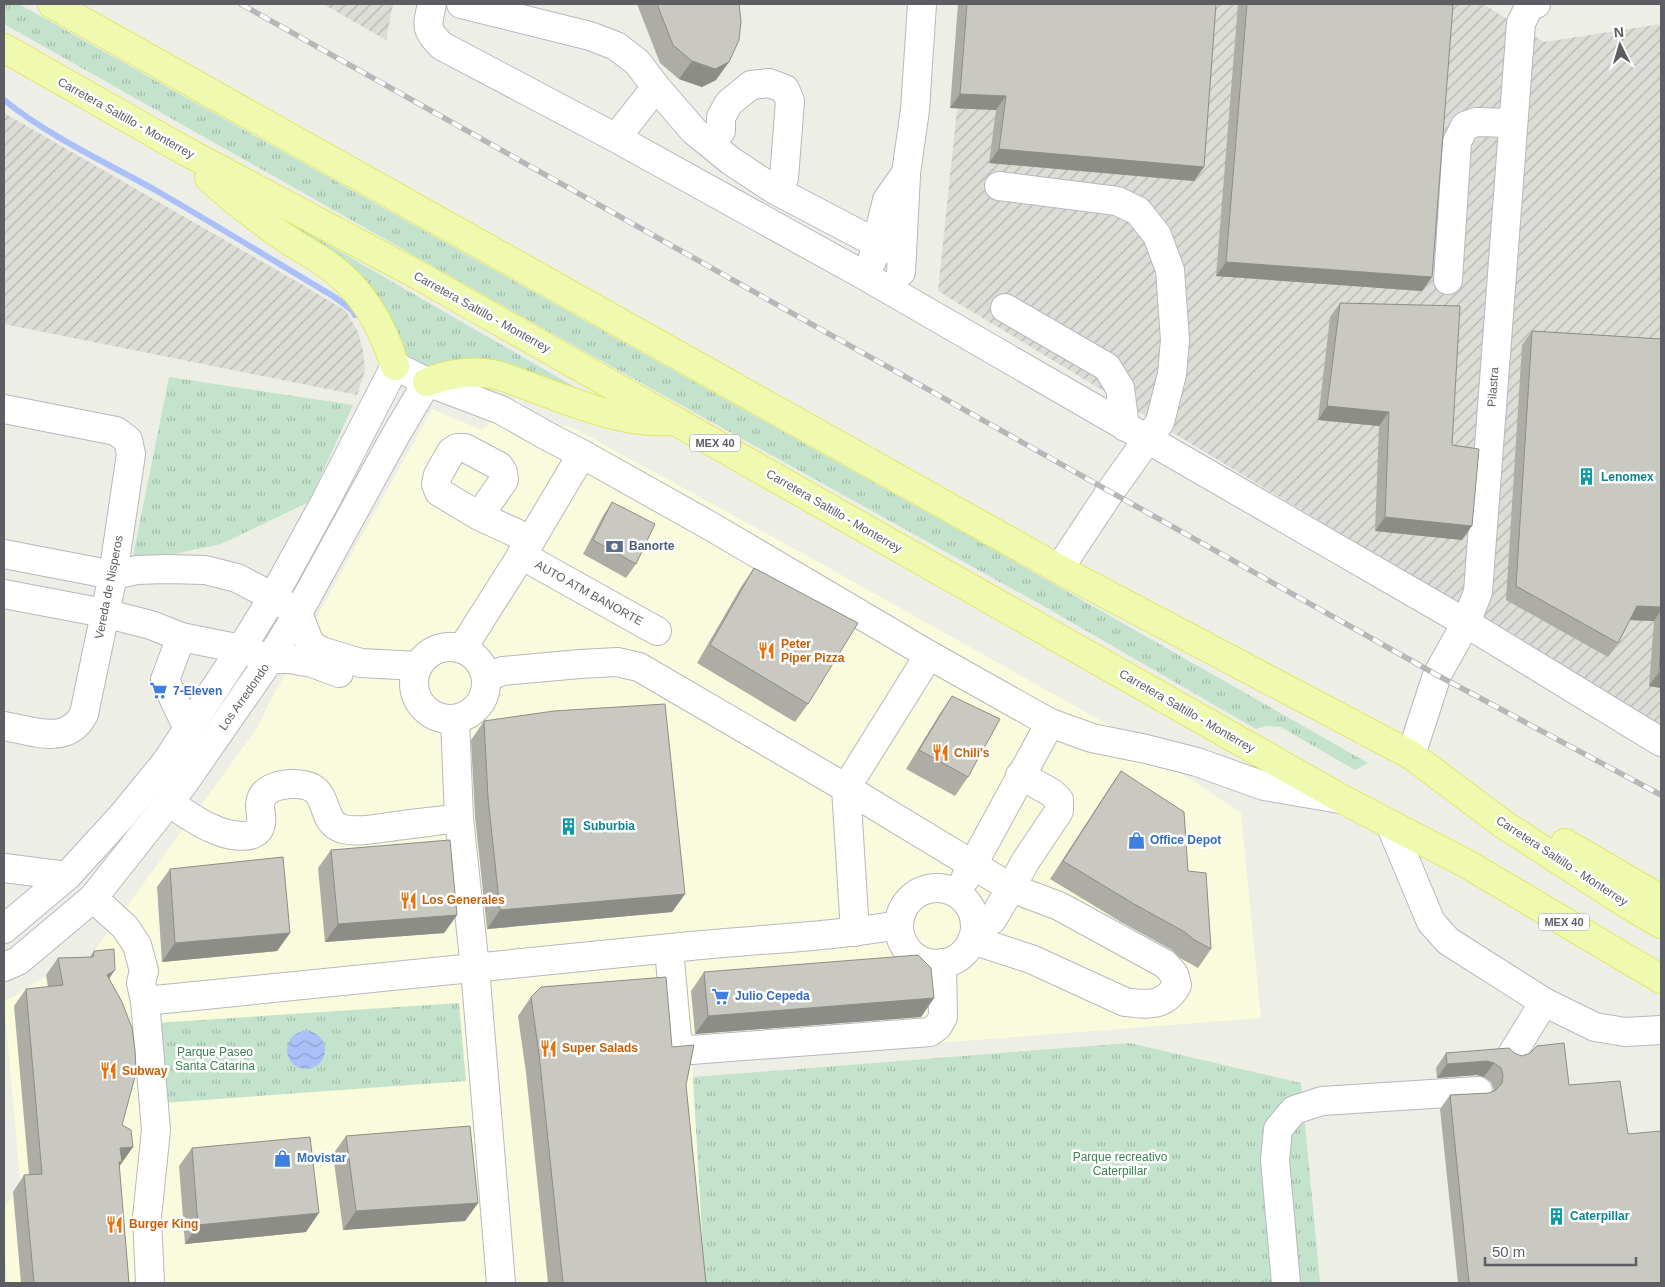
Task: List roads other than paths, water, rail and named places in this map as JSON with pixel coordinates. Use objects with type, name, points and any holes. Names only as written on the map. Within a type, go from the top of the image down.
[{"type":"main road","name":"Carretera Saltillo - Monterrey","points":[[52,4],[1059,569],[1411,755],[1503,824],[1661,924]]},
{"type":"main road","name":"Carretera Saltillo - Monterrey","points":[[4,48],[187,152],[416,274],[1342,799],[1467,864],[1661,979]]},
{"type":"main road","points":[[187,152],[200,169],[219,187],[278,233],[330,266],[346,280],[372,310],[384,335],[395,366]]},
{"type":"main road","points":[[428,382],[464,372],[492,374],[618,416],[648,421],[676,421]]},
{"type":"main road","points":[[1461,792],[1513,813],[1661,899]]},
{"type":"street","points":[[432,4],[428,20],[430,35],[442,46],[616,138],[868,277],[1466,623],[1661,742]]},
{"type":"street","points":[[461,4],[590,36],[616,46],[637,62],[656,87],[707,131],[731,161],[780,184],[890,242]]},
{"type":"street","points":[[900,296],[890,242],[887,200],[906,173],[915,110],[922,4]]},
{"type":"street","name":"Pilastra","points":[[1411,755],[1437,675],[1466,623],[1478,592],[1520,23],[1533,6]]},
{"type":"street","points":[[707,131],[721,117],[729,103],[751,85],[770,83],[785,89],[790,101],[780,184]]},
{"type":"street","points":[[616,138],[656,87]]},
{"type":"street","points":[[1448,280],[1457,142],[1465,126],[1476,122],[1513,123]]},
{"type":"street","points":[[999,186],[1117,201],[1138,211],[1157,236],[1170,270],[1175,340],[1172,374],[1160,422],[1136,433],[1059,569]]},
{"type":"street","points":[[868,277],[890,242]]},
{"type":"street","points":[[1006,308],[1107,367],[1120,388],[1136,433]]},
{"type":"street","points":[[4,929],[67,876],[121,817],[166,762],[241,649],[272,597],[325,502],[395,366],[428,382],[501,410],[582,454],[1050,723],[1092,738],[1197,762],[1264,786],[1342,799]]},
{"type":"street","name":"Los Arredondo","points":[[8,957],[88,903],[169,802],[270,659],[298,613],[394,438],[428,382]]},
{"type":"street","name":"Vereda de Nisperos","points":[[4,409],[116,431],[128,440],[131,454],[113,575],[84,714],[79,724],[72,730],[53,734],[4,726]]},
{"type":"street","points":[[462,649],[526,548],[582,454]]},
{"type":"street","name":"AUTO ATM BANORTE","points":[[479,516],[657,631]]},
{"type":"street","points":[[4,554],[113,575],[137,570],[166,569],[205,570],[237,578],[298,613],[310,644],[320,651],[361,663],[416,674]]},
{"type":"street","points":[[4,594],[104,613],[151,625],[181,637],[241,649],[270,659],[289,659],[312,664],[361,678],[380,681],[416,674]]},
{"type":"street","points":[[181,637],[165,680],[188,729]]},
{"type":"street","points":[[449,647],[462,649],[473,655],[482,665],[486,677],[484,694],[476,709],[466,716],[455,719],[439,717],[426,710],[419,702],[415,692],[416,674],[426,656],[437,650],[449,647]]},
{"type":"street","points":[[855,932],[846,788],[929,655]]},
{"type":"street","points":[[486,677],[503,671],[580,664],[617,662],[639,667],[846,788],[1011,888],[1059,906],[1165,964],[1174,974],[1177,985],[1172,995],[1162,1001],[1139,1004],[1125,1002],[974,934]]},
{"type":"street","points":[[455,719],[460,818],[502,1283]]},
{"type":"street","points":[[957,894],[972,863],[1050,723]]},
{"type":"street","points":[[974,934],[973,914],[967,903],[957,894],[947,889],[924,890],[906,903],[901,914],[899,925],[901,938],[907,949],[917,958],[929,963],[942,963],[955,959],[965,951],[974,934],[992,920],[1025,862],[1059,811],[1059,800],[1052,793],[1020,775]]},
{"type":"street","points":[[169,802],[210,828],[233,836],[251,835],[257,831],[261,824],[261,797],[265,791],[288,784],[310,786],[321,795],[332,823],[341,828],[371,830],[460,818]]},
{"type":"street","points":[[1390,824],[1431,922],[1448,941],[1544,1002],[1595,1027],[1625,1032],[1661,1030]]},
{"type":"street","points":[[4,868],[67,876]]},
{"type":"street","points":[[88,903],[113,934],[122,950],[130,973],[143,992],[156,1130],[147,1217],[150,1283]]},
{"type":"street","points":[[143,992],[474,968],[855,932],[899,925]]},
{"type":"street","points":[[669,949],[677,1038],[682,1047],[691,1050],[930,1032],[938,1026],[943,1017],[942,963]]},
{"type":"street","points":[[1286,1283],[1275,1160],[1278,1129],[1294,1110],[1322,1101],[1489,1098],[1475,1082],[1476,1073],[1501,1063],[1544,1002]]},
{"type":"water","points":[[306,1031],[319,1037],[325,1050],[319,1063],[306,1069],[293,1063],[287,1050],[293,1037]]},
{"type":"waterway","points":[[4,100],[40,126],[157,191],[333,296],[352,310],[355,315]]},
{"type":"railway","points":[[241,4],[1437,675],[1661,795]]},
{"type":"place","name":"Lenomex","points":[[1587,477]]},
{"type":"place","name":"Banorte","points":[[615,546]]},
{"type":"place","name":"Peter Piper Pizza","points":[[767,651]]},
{"type":"place","name":"7-Eleven","points":[[159,691]]},
{"type":"place","name":"Chili's","points":[[940,753]]},
{"type":"place","name":"Suburbia","points":[[569,826]]},
{"type":"place","name":"Office Depot","points":[[1136,840]]},
{"type":"place","name":"Los Generales","points":[[408,900]]},
{"type":"place","name":"Julio Cepeda","points":[[721,996]]},
{"type":"place","name":"Super Salads","points":[[548,1048]]},
{"type":"place","name":"Subway","points":[[108,1071]]},
{"type":"place","name":"Movistar","points":[[283,1158]]},
{"type":"place","name":"Caterpillar","points":[[1556,1216]]},
{"type":"place","name":"Burger King","points":[[115,1224]]},
{"type":"park label","name":"Parque Paseo Santa Catarina","points":[[215,1059]]},
{"type":"park label","name":"Parque recreativo Caterpillar","points":[[1120,1164]]}]
